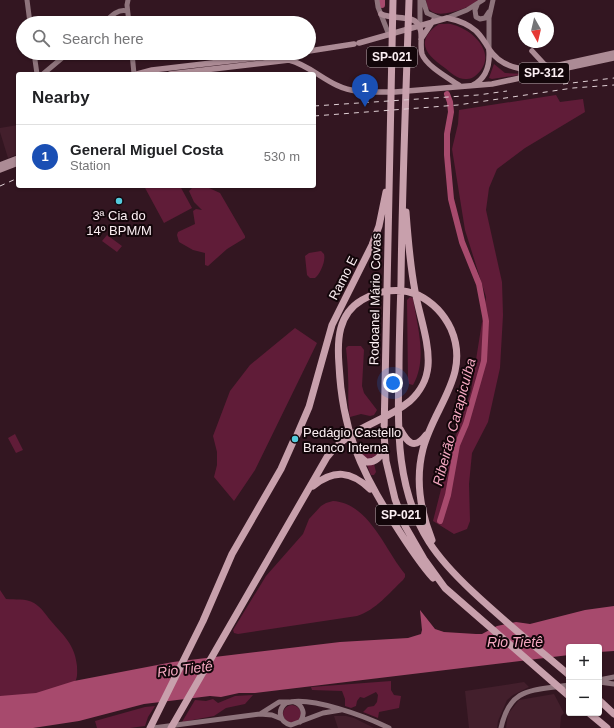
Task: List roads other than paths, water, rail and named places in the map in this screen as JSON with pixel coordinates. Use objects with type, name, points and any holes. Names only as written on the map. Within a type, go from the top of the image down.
[{"type":"highway","name":"Rodoanel Mário Covas","points":[[393,0],[388,295],[384,405],[385,447],[389,476],[400,514],[412,540],[434,576],[445,588],[566,693]]},
{"type":"highway","name":"Rodoanel Mário Covas","points":[[409,1],[403,174],[398,399],[399,451],[402,473],[419,525],[438,555],[464,584],[566,672]]},
{"type":"highway","points":[[171,728],[327,457],[343,440],[356,431],[406,404],[416,395],[423,384],[427,371],[428,358],[410,265],[403,174]]},
{"type":"highway","name":"Ramo E","points":[[297,435],[309,407],[334,320],[372,245],[379,226],[389,176]]},
{"type":"highway","points":[[434,576],[412,552],[376,495],[356,453],[346,421],[338,358],[339,334],[343,320],[352,308],[363,299],[377,293],[393,290],[424,298],[437,309],[446,320],[454,338],[457,351],[457,365],[454,378],[429,431],[420,464],[419,492],[425,520],[438,555]]},
{"type":"highway","points":[[399,427],[407,441],[412,444],[420,441],[429,431]]},
{"type":"highway","points":[[152,728],[203,621],[232,554],[281,470],[293,442]]},
{"type":"highway","points":[[356,453],[366,462],[373,462],[380,457],[385,447]]},
{"type":"highway","points":[[309,489],[319,481],[330,476],[345,474],[358,479],[376,495]]},
{"type":"highway","points":[[602,703],[614,714]]},
{"type":"highway","points":[[593,716],[607,728]]},
{"type":"main road","points":[[27,0],[29,16]]},
{"type":"main road","points":[[128,0],[128,16]]},
{"type":"main road","points":[[377,0],[389,35]]},
{"type":"main road","points":[[421,0],[427,13],[436,17],[458,21],[475,30],[483,39],[489,50]]},
{"type":"main road","points":[[421,0],[420,27],[422,52],[425,59],[460,86]]},
{"type":"main road","points":[[316,50],[356,43],[420,27],[478,4],[483,0]]},
{"type":"main road","points":[[316,73],[341,88],[360,92],[395,92],[473,85],[482,78],[486,72],[490,60],[488,28],[493,0]]},
{"type":"main road","points":[[478,4],[476,7],[476,17],[480,19],[485,18],[490,10]]},
{"type":"main road","points":[[113,16],[123,10],[127,11]]},
{"type":"main road","points":[[381,14],[393,18],[412,19],[420,27]]},
{"type":"main road","points":[[421,39],[434,21]]},
{"type":"main road","name":"SP-312","points":[[489,50],[501,61],[518,69],[530,70],[614,52]]},
{"type":"main road","points":[[532,52],[549,67]]},
{"type":"main road","name":"SP-312","points":[[473,85],[501,82],[614,58]]},
{"type":"main road","points":[[35,60],[37,72]]},
{"type":"main road","points":[[45,72],[60,60]]},
{"type":"main road","points":[[133,60],[136,72]]},
{"type":"main road","points":[[144,72],[238,60]]},
{"type":"main road","points":[[187,72],[289,60],[314,72]]},
{"type":"main road","points":[[0,165],[16,159]]},
{"type":"main road","points":[[0,170],[16,164]]},
{"type":"main road","points":[[602,680],[614,677]]},
{"type":"main road","points":[[602,682],[614,684]]},
{"type":"main road","points":[[501,728],[508,706],[517,697],[534,690],[566,685]]},
{"type":"main road","points":[[260,714],[279,702],[302,701],[329,706],[365,717],[389,728]]},
{"type":"main road","points":[[282,719],[280,716],[281,708],[286,703],[291,702],[300,705],[303,712],[302,720],[299,723]]},
{"type":"main road","points":[[319,704],[322,713]]},
{"type":"main road","points":[[152,728],[260,714],[272,715],[291,725],[322,713],[340,710]]},
{"type":"water","name":"Rio Tietê","points":[[614,606],[614,651],[602,652],[602,644],[566,644],[566,655],[255,693],[239,693],[221,697],[210,696],[144,704],[79,721],[33,728],[0,728],[0,696],[36,693],[74,681],[173,662],[340,642],[408,638],[421,634],[420,610],[435,629],[444,632],[482,634],[497,626],[516,622],[530,624],[585,610]]},
{"type":"waterway","name":"Ribeirão Carapicuíba","points":[[382,0],[382,5]]},
{"type":"waterway","name":"Ribeirão Carapicuíba","points":[[440,521],[448,495],[457,445],[466,424],[484,361],[486,321],[479,284],[462,242],[451,199],[447,155],[447,134],[451,112],[447,94]]},
{"type":"railway","points":[[563,84],[614,78]]},
{"type":"railway","points":[[316,116],[458,105],[573,88],[614,85]]},
{"type":"railway","points":[[316,106],[478,95],[507,91]]},
{"type":"railway","points":[[0,186],[16,179]]},
{"type":"place","name":"General Miguel Costa","points":[[365,107]]},
{"type":"place","name":"3ª Cia do 14º BPM/M","points":[[119,201]]},
{"type":"place","name":"Pedágio Castello Branco Interna","points":[[295,439]]}]
